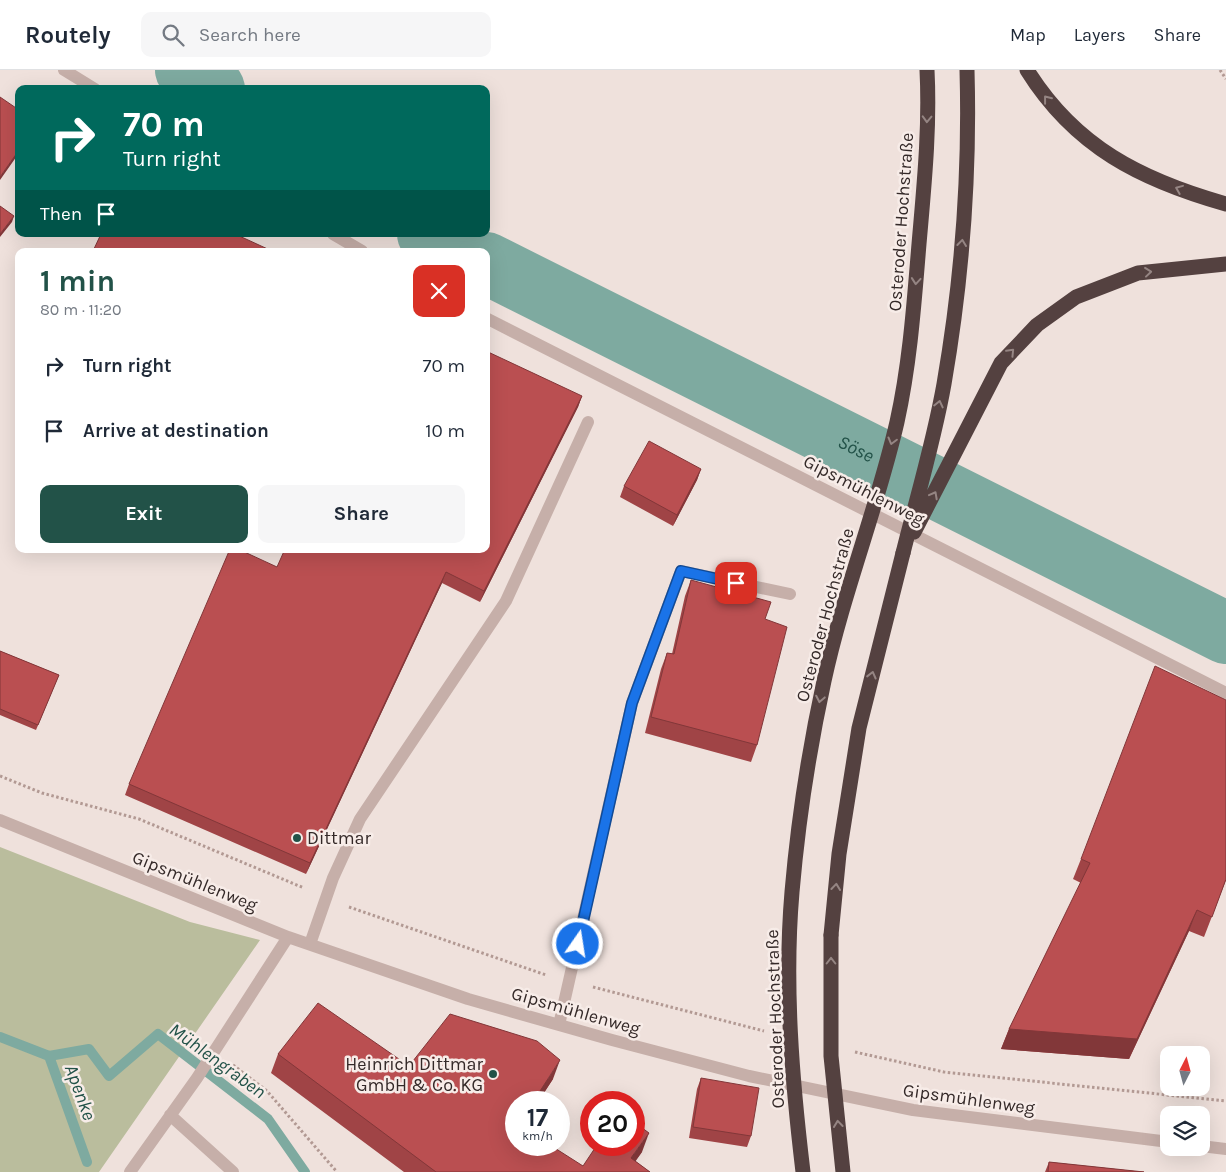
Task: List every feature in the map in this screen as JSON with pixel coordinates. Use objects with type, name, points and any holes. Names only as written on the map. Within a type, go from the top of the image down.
[{"type":"highway","name":"Osteroder Hochstraße","points":[[803,1172],[795,1108],[791,1032],[792,893],[810,754],[824,680],[845,600],[877,496],[896,423],[908,363],[924,181],[928,98],[927,70]]},
{"type":"highway","points":[[843,1172],[831,1056],[831,935],[839,854],[859,728],[944,384],[964,228],[969,151],[967,70]]},
{"type":"highway","points":[[1027,70],[1064,120],[1101,150],[1139,172],[1185,192],[1226,204]]},
{"type":"highway","points":[[903,553],[1001,363],[1037,325],[1076,297],[1138,273],[1226,264]]},
{"type":"street","points":[[64,70],[88,85]]},
{"type":"street","points":[[338,237],[357,248]]},
{"type":"street","name":"Gipsmühlenweg","points":[[490,320],[1226,693]]},
{"type":"street","points":[[310,944],[326,897],[360,819],[506,600],[588,422]]},
{"type":"street","points":[[559,1025],[632,703],[681,571],[790,594]]},
{"type":"street","name":"Gipsmühlenweg","points":[[0,820],[288,937],[468,999],[559,1025],[750,1076],[913,1110],[1160,1141]]},
{"type":"street","points":[[130,1172],[197,1078],[288,937]]},
{"type":"street","points":[[170,1115],[233,1172]]},
{"type":"street","points":[[1210,1147],[1226,1149]]},
{"type":"path","points":[[1220,70],[1226,78]]},
{"type":"path","points":[[0,776],[42,793],[139,819],[366,914],[537,972],[772,1033]]},
{"type":"path","points":[[848,1050],[944,1072],[1226,1101]]},
{"type":"path","points":[[214,1051],[267,1091],[337,1172]]},
{"type":"green space","points":[[0,847],[190,922],[260,940],[99,1172],[0,1172]]},
{"type":"building","points":[[0,97],[15,107],[15,156],[0,177]]},
{"type":"building","points":[[0,206],[14,216],[0,234]]},
{"type":"building","points":[[100,237],[242,237],[265,248],[94,248]]},
{"type":"building","points":[[490,353],[582,396],[484,591],[446,572],[310,863],[129,784],[228,553],[247,553],[277,567],[283,553],[490,553]]},
{"type":"building","points":[[649,441],[701,469],[677,515],[624,486]]},
{"type":"building","points":[[691,580],[771,602],[765,619],[787,627],[757,745],[651,717],[667,653],[674,654]]},
{"type":"building","points":[[0,651],[59,675],[38,725],[0,709]]},
{"type":"building","points":[[1155,666],[1226,700],[1226,879],[1212,917],[1197,910],[1137,1039],[1009,1029],[1090,863],[1081,859]]},
{"type":"building","points":[[318,1003],[409,1066],[450,1014],[537,1041],[560,1060],[540,1091],[505,1091],[505,1156],[567,1156],[583,1166],[590,1156],[632,1156],[631,1158],[650,1172],[436,1172],[278,1054]]},
{"type":"building","points":[[701,1078],[759,1088],[751,1136],[693,1127]]},
{"type":"building","points":[[645,1130],[649,1133],[645,1139]]},
{"type":"building","points":[[1049,1162],[1144,1172],[1048,1172]]},
{"type":"waterway","name":"Söse","points":[[186,70],[208,85]]},
{"type":"waterway","name":"Söse","points":[[434,237],[457,248]]},
{"type":"waterway","name":"Söse","points":[[490,265],[1226,633]]},
{"type":"waterway","name":"Mühlengraben","points":[[49,1056],[89,1049],[109,1076],[158,1034],[268,1119],[305,1172]]},
{"type":"waterway","name":"Apenke","points":[[0,1037],[49,1056],[87,1162]]},
{"type":"place","name":"Dittmar","points":[[297,838]]},
{"type":"place","name":"Heinrich Dittmar GmbH & Co. KG","points":[[493,1074]]},
{"type":"route","points":[[578,944],[632,703],[681,571],[736,583]]}]
